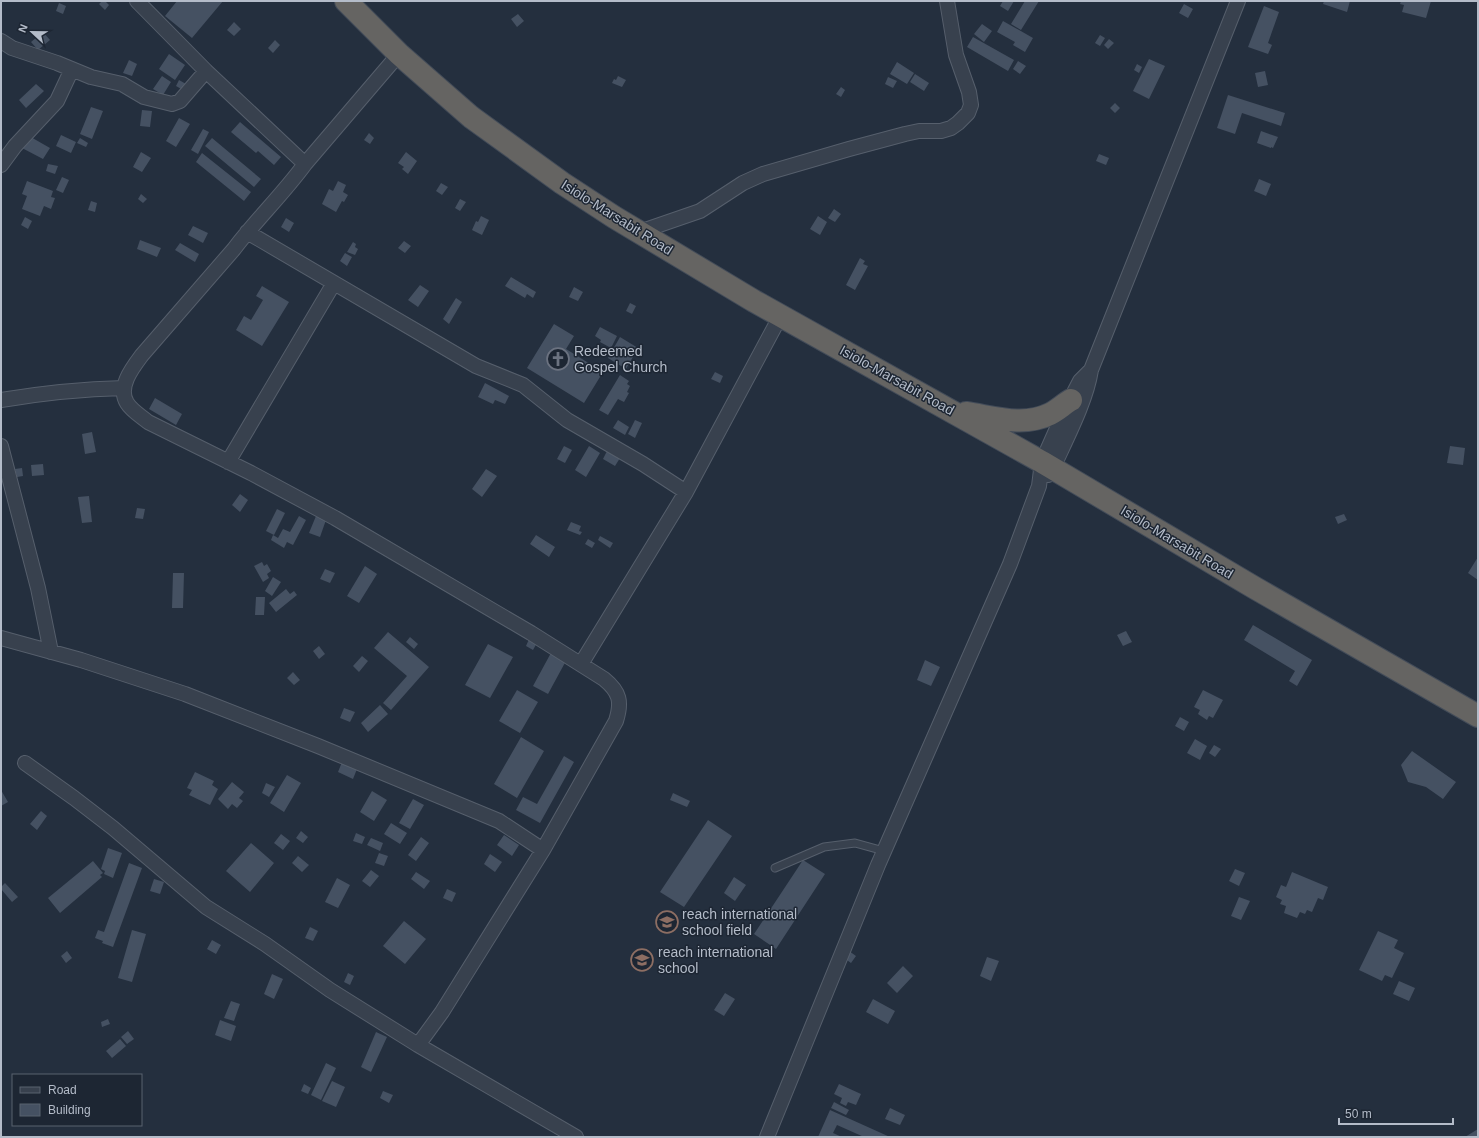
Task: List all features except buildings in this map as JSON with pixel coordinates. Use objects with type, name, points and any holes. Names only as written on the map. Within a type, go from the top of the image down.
[{"type":"highway","name":"Isiolo-Marsabit Road","points":[[346,1],[399,54],[471,117],[562,183],[639,232],[754,301],[953,411],[1255,588],[1478,716]]},
{"type":"highway","points":[[953,411],[1014,421],[1032,420],[1050,414],[1071,400]]},
{"type":"street","points":[[137,1],[206,71],[305,164]]},
{"type":"street","points":[[639,232],[700,211],[743,183],[763,174],[849,148],[905,134],[919,131],[941,131],[951,128],[958,123],[968,113],[971,104],[969,92],[956,55],[947,1]]},
{"type":"street","points":[[767,1137],[884,851],[1010,564],[1038,486],[1047,465],[1088,385],[1091,370],[1238,1]]},
{"type":"street","points":[[1,41],[12,48],[91,76],[122,84],[144,97],[172,104],[180,101],[206,71]]},
{"type":"street","points":[[399,54],[305,164],[291,184],[247,232],[142,355],[132,368],[124,388],[126,402],[134,411],[148,422],[228,462],[341,522],[531,633],[604,679],[613,687],[620,708],[616,721],[543,850],[442,1012],[418,1045]]},
{"type":"street","points":[[1,165],[15,146],[57,101],[72,69]]},
{"type":"street","points":[[247,232],[476,366],[523,385],[568,420],[643,464],[686,492]]},
{"type":"street","points":[[228,462],[334,283]]},
{"type":"street","points":[[581,664],[686,492],[781,315]]},
{"type":"street","points":[[1047,465],[1066,408],[1080,381],[1091,370]]},
{"type":"street","points":[[1,400],[44,392],[124,388]]},
{"type":"street","points":[[1,446],[38,588],[51,652]]},
{"type":"street","points":[[1,638],[185,694],[346,757],[499,821],[543,850]]},
{"type":"street","points":[[25,763],[108,824],[206,907],[265,944],[330,990],[418,1045],[576,1137]]},
{"type":"lane","points":[[775,868],[824,847],[855,843],[884,851]]},
{"type":"place","name":"Redeemed Gospel Church","points":[[558,359]]},
{"type":"place","name":"reach international school field","points":[[667,922]]},
{"type":"place","name":"reach international school","points":[[642,960]]}]
